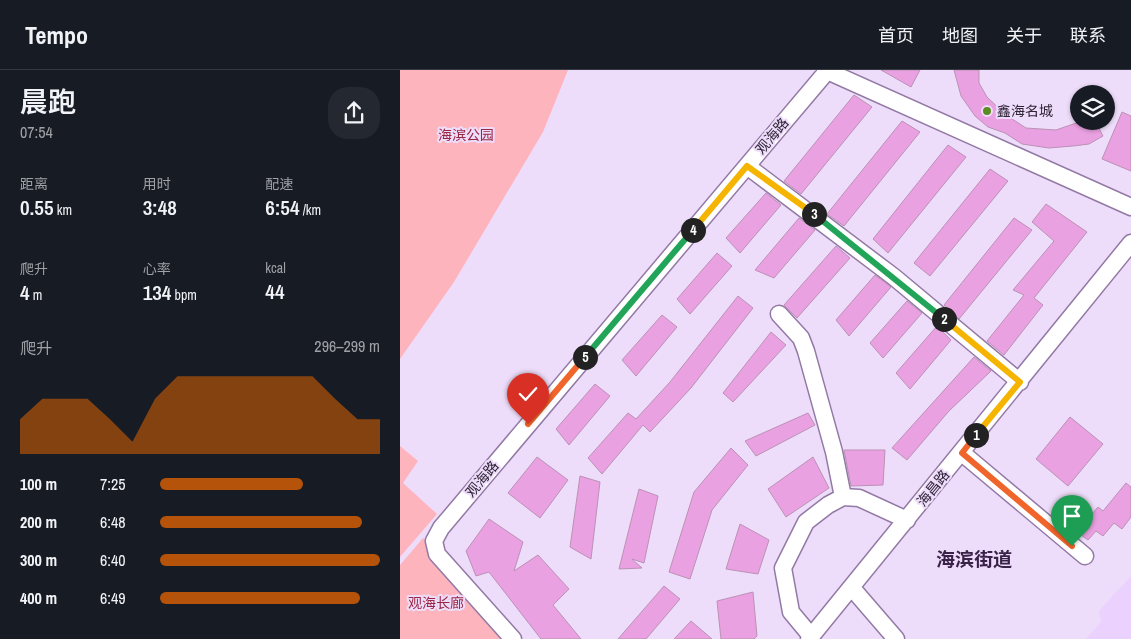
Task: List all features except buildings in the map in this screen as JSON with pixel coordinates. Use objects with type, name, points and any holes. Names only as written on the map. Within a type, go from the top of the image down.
[{"type":"street","name":"观海路","points":[[512,639],[437,554],[434,541],[441,528],[827,70]]},
{"type":"street","points":[[827,70],[1131,207]]},
{"type":"street","points":[[747,166],[822,220],[1020,382]]},
{"type":"street","name":"海昌路","points":[[811,637],[908,520],[1131,243]]},
{"type":"street","points":[[779,314],[801,338],[806,351],[834,452],[843,497]]},
{"type":"street","points":[[962,453],[1085,556]]},
{"type":"street","points":[[811,637],[792,612],[783,568],[806,522],[828,505],[843,497],[859,498],[908,520]]},
{"type":"street","points":[[852,588],[896,639]]},
{"type":"shaded area","points":[[1131,576],[1131,639],[1086,639],[1101,622],[1099,611]]},
{"type":"green space","name":"海滨公园","points":[[400,70],[568,70],[543,132],[454,282],[400,359]]},
{"type":"green space","points":[[400,446],[418,461],[403,483],[437,514],[400,557]]},
{"type":"green space","name":"观海长廊","points":[[423,538],[441,554],[514,639],[400,639],[400,565]]},
{"type":"place","name":"鑫海名城","points":[[987,111]]},
{"type":"district","name":"海滨街道","points":[[974,559]]},
{"type":"route","points":[[528,424],[747,166],[822,220],[1020,382],[962,453],[1072,546]]}]
